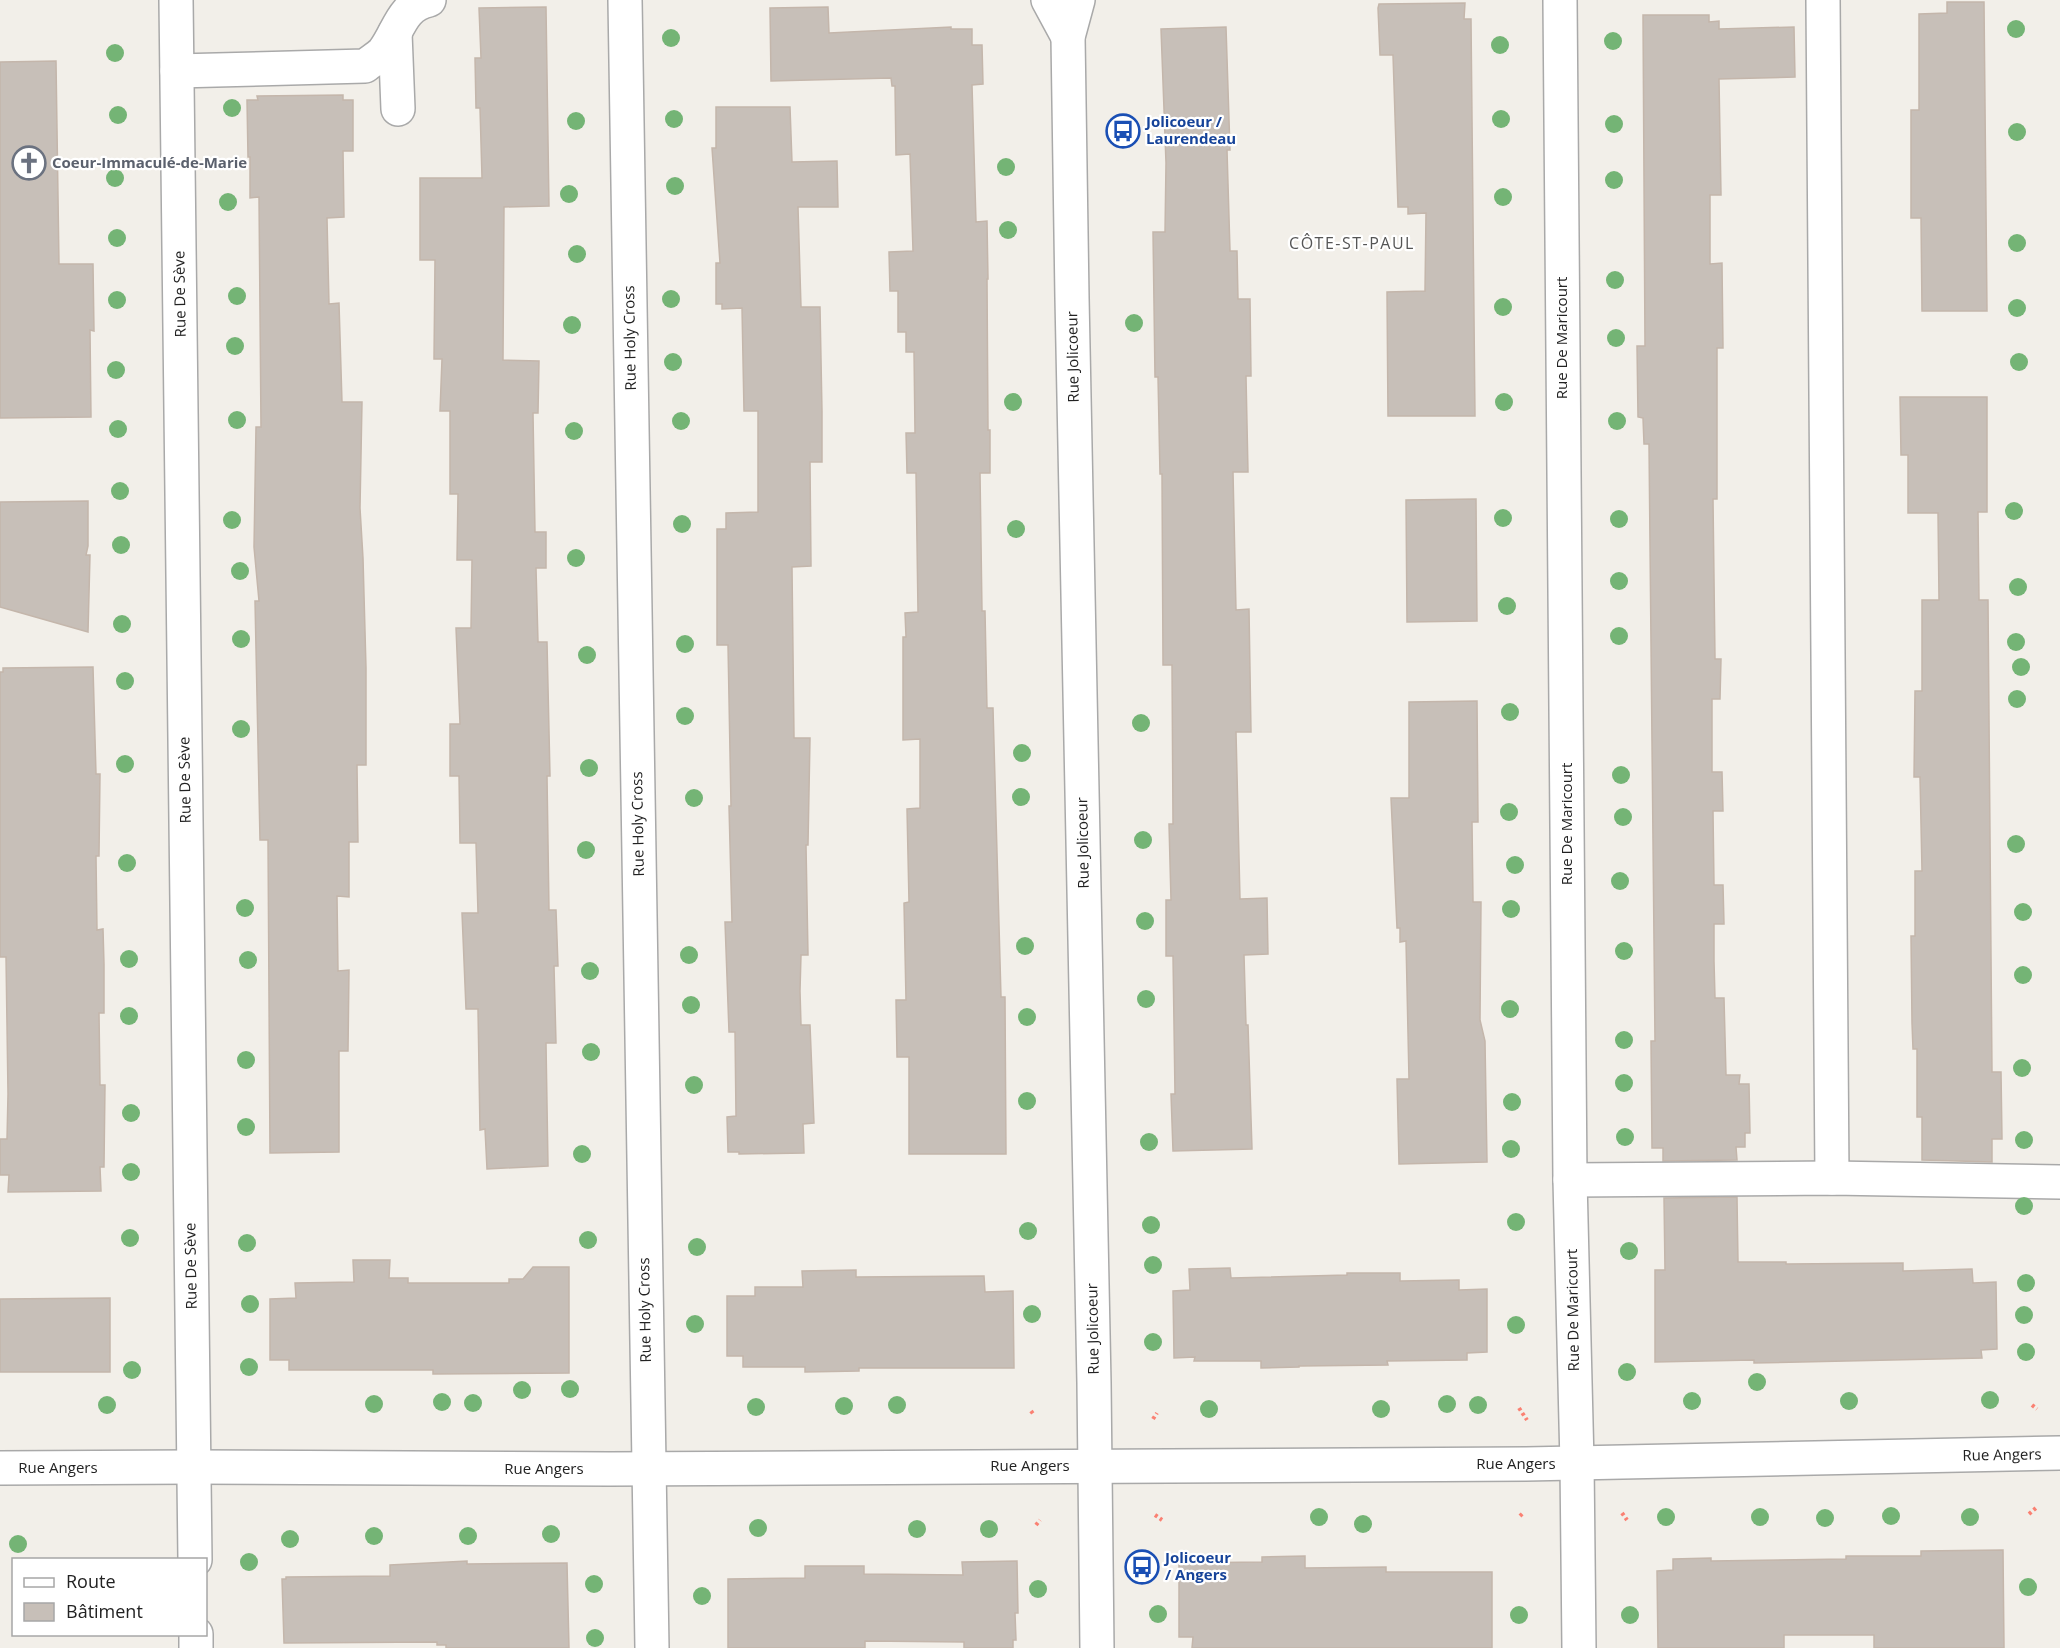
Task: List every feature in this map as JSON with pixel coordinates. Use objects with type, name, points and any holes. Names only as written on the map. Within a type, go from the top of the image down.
[{"type":"street","name":"Rue De Sève","points":[[176,0],[195,1558]]},
{"type":"street","points":[[177,71],[365,66],[383,53],[408,9],[429,0]]},
{"type":"street","name":"Rue Holy Cross","points":[[625,0],[652,1648]]},
{"type":"street","name":"Rue Jolicoeur","points":[[1048,0],[1068,37]]},
{"type":"street","name":"Rue Jolicoeur","points":[[1078,0],[1068,37],[1097,1648]]},
{"type":"street","name":"Rue De Maricourt","points":[[1560,0],[1570,1180],[1579,1648]]},
{"type":"street","points":[[1823,0],[1832,1178]]},
{"type":"street","points":[[395,33],[398,109]]},
{"type":"street","points":[[1570,1180],[1832,1178],[2060,1182]]},
{"type":"street","name":"Rue Angers","points":[[0,1468],[648,1469],[1577,1463],[2060,1454]]},
{"type":"path","points":[[2032,1405],[2037,1409]]},
{"type":"path","points":[[1518,1408],[1527,1420]]},
{"type":"path","points":[[1153,1419],[1157,1413]]},
{"type":"path","points":[[2029,1514],[2036,1508]]},
{"type":"path","points":[[1520,1516],[1524,1512]]},
{"type":"path","points":[[1622,1513],[1627,1520]]},
{"type":"path","points":[[1155,1515],[1162,1521]]},
{"type":"path","points":[[1036,1525],[1040,1520]]},
{"type":"building","points":[[1947,2],[1984,2],[1987,311],[1922,311],[1921,218],[1911,218],[1911,110],[1919,110],[1919,14],[1947,13]]},
{"type":"building","points":[[1465,3],[1464,19],[1471,19],[1475,416],[1388,416],[1387,292],[1425,291],[1426,213],[1408,214],[1408,207],[1398,207],[1393,55],[1380,55],[1378,8],[1379,4]]},
{"type":"building","points":[[546,7],[549,206],[504,207],[503,360],[539,361],[538,413],[533,413],[535,532],[546,532],[546,568],[536,568],[538,642],[547,642],[550,776],[547,776],[549,910],[556,910],[558,966],[554,966],[556,1043],[546,1043],[548,1166],[487,1169],[485,1129],[480,1130],[478,1009],[466,1009],[462,913],[478,913],[476,843],[460,843],[459,776],[450,776],[450,724],[460,724],[456,628],[471,628],[472,560],[457,560],[458,494],[450,494],[450,411],[440,411],[442,359],[434,359],[435,260],[420,260],[420,178],[482,178],[480,108],[476,108],[475,58],[481,58],[479,8]]},
{"type":"building","points":[[828,7],[829,33],[951,27],[951,29],[972,29],[972,45],[982,45],[983,84],[972,85],[976,222],[987,221],[990,473],[980,473],[982,611],[985,611],[987,708],[993,708],[1001,997],[1005,997],[1006,1154],[909,1154],[909,1057],[897,1057],[896,1000],[906,1000],[904,903],[909,902],[907,809],[920,808],[920,739],[903,740],[905,613],[918,612],[916,473],[907,473],[906,433],[915,433],[914,352],[906,352],[906,332],[898,332],[898,291],[890,291],[889,252],[913,251],[910,154],[896,155],[895,86],[892,86],[891,78],[771,81],[770,8]]},
{"type":"building","points":[[1643,15],[1709,15],[1709,22],[1719,21],[1719,29],[1794,27],[1795,77],[1719,79],[1721,195],[1710,195],[1710,264],[1722,263],[1723,348],[1717,348],[1717,499],[1713,499],[1715,659],[1721,659],[1720,699],[1712,699],[1712,772],[1722,772],[1723,811],[1713,811],[1714,885],[1723,885],[1724,924],[1714,924],[1715,998],[1724,998],[1726,1075],[1740,1075],[1739,1084],[1749,1084],[1750,1133],[1745,1133],[1745,1147],[1736,1147],[1737,1160],[1663,1161],[1663,1148],[1652,1148],[1651,1041],[1655,1041],[1649,444],[1644,444],[1643,418],[1638,417],[1637,346],[1645,346]]},
{"type":"building","points":[[1226,27],[1230,150],[1227,150],[1230,251],[1237,251],[1238,299],[1250,299],[1251,376],[1246,376],[1248,472],[1233,472],[1236,610],[1249,609],[1251,732],[1236,732],[1240,899],[1267,898],[1268,954],[1244,955],[1252,1149],[1173,1151],[1171,1094],[1175,1094],[1173,956],[1166,956],[1166,900],[1171,900],[1169,824],[1173,824],[1172,665],[1163,665],[1162,474],[1160,474],[1158,377],[1155,377],[1153,232],[1165,232],[1166,163],[1161,29]]},
{"type":"building","name":"Coeur-Immaculé-de-Marie","points":[[56,61],[59,264],[93,264],[94,331],[90,330],[91,417],[0,418],[0,62]]},
{"type":"building","points":[[343,95],[343,100],[353,100],[353,151],[343,151],[344,217],[327,218],[329,304],[339,303],[342,402],[362,402],[360,508],[366,668],[366,765],[357,765],[358,842],[349,842],[349,897],[337,896],[338,971],[349,970],[348,1051],[339,1051],[339,1152],[270,1153],[268,840],[260,840],[255,601],[259,601],[254,547],[256,427],[261,427],[259,197],[250,198],[247,100],[258,100],[257,96]]},
{"type":"building","points":[[716,107],[790,107],[792,162],[837,161],[838,207],[798,207],[801,307],[820,307],[822,411],[822,462],[810,462],[811,566],[792,567],[794,738],[810,738],[808,845],[806,845],[808,955],[801,955],[800,991],[801,1025],[810,1025],[814,1123],[803,1124],[804,1153],[739,1154],[739,1152],[728,1152],[727,1117],[736,1116],[735,1032],[729,1032],[725,922],[732,922],[728,645],[717,645],[717,529],[726,529],[726,513],[758,512],[758,411],[744,411],[742,308],[722,309],[722,304],[716,304],[716,263],[720,263],[712,148],[716,148]]},
{"type":"building","points":[[1900,397],[1987,397],[1987,512],[1978,512],[1979,600],[1988,600],[1992,1072],[2001,1072],[2002,1139],[1992,1139],[1992,1162],[1922,1160],[1922,1117],[1917,1117],[1917,1049],[1913,1049],[1912,1023],[1911,936],[1915,936],[1915,871],[1922,871],[1920,777],[1914,777],[1915,691],[1922,691],[1922,600],[1939,600],[1938,513],[1908,513],[1908,455],[1901,455]]},
{"type":"building","points":[[1476,499],[1477,621],[1407,622],[1406,500]]},
{"type":"building","points":[[88,501],[86,555],[90,555],[88,632],[0,607],[0,502]]},
{"type":"building","points":[[93,667],[96,774],[100,774],[99,856],[96,856],[97,930],[103,929],[104,964],[104,1013],[99,1013],[100,1085],[105,1085],[104,1167],[100,1167],[101,1191],[8,1192],[9,1175],[0,1175],[0,1139],[7,1139],[8,1094],[6,957],[0,957],[0,672],[3,672],[3,668]]},
{"type":"building","points":[[1477,701],[1478,822],[1472,822],[1473,902],[1481,902],[1480,1020],[1485,1041],[1487,1162],[1399,1164],[1397,1079],[1409,1079],[1406,941],[1400,942],[1400,928],[1397,928],[1391,798],[1409,798],[1409,702]]},
{"type":"building","points":[[1737,1197],[1738,1262],[1903,1263],[1903,1271],[1972,1269],[1973,1283],[1996,1282],[1997,1349],[1981,1350],[1982,1358],[1754,1363],[1754,1360],[1655,1362],[1655,1270],[1665,1270],[1664,1198]]},
{"type":"building","points":[[353,1260],[390,1260],[389,1278],[408,1278],[408,1283],[509,1283],[509,1279],[523,1279],[533,1267],[569,1267],[569,1373],[433,1374],[433,1370],[289,1370],[289,1360],[270,1360],[270,1299],[296,1298],[295,1283],[354,1282]]},
{"type":"building","points":[[1230,1268],[1231,1278],[1400,1273],[1400,1281],[1459,1280],[1459,1290],[1487,1289],[1487,1352],[1467,1353],[1467,1360],[1387,1361],[1388,1365],[1261,1368],[1261,1361],[1194,1361],[1195,1357],[1174,1358],[1173,1291],[1190,1290],[1189,1269]]},
{"type":"building","points":[[856,1270],[856,1277],[984,1276],[985,1292],[1013,1291],[1014,1368],[859,1368],[859,1371],[805,1372],[805,1367],[743,1367],[743,1356],[727,1356],[727,1296],[755,1296],[755,1287],[803,1287],[802,1271]]},
{"type":"building","points":[[110,1298],[110,1372],[0,1372],[0,1299]]},
{"type":"building","points":[[2003,1550],[2004,1648],[1874,1648],[1874,1635],[1784,1635],[1784,1648],[1658,1648],[1657,1571],[1673,1570],[1673,1559],[1711,1558],[1711,1561],[1846,1559],[1846,1556],[1921,1556],[1921,1551]]},
{"type":"building","points":[[1305,1556],[1305,1568],[1386,1567],[1386,1572],[1492,1572],[1492,1648],[1192,1648],[1193,1637],[1179,1637],[1179,1563],[1262,1562],[1262,1557]]},
{"type":"building","points":[[467,1561],[467,1564],[567,1563],[569,1648],[446,1648],[446,1645],[437,1645],[437,1642],[284,1643],[282,1579],[286,1577],[390,1576],[390,1565]]},
{"type":"building","points":[[1017,1561],[1018,1613],[1015,1613],[1016,1640],[1013,1640],[1013,1648],[964,1648],[964,1642],[865,1641],[865,1648],[728,1648],[728,1579],[805,1578],[805,1566],[864,1566],[864,1574],[963,1575],[962,1562]]},
{"type":"place","name":"Jolicoeur / Laurendeau","points":[[1123,131]]},
{"type":"place","name":"Coeur-Immaculé-de-Marie","points":[[29,163]]},
{"type":"place","name":"Jolicoeur / Angers","points":[[1142,1567]]},
{"type":"district","name":"CÔTE-ST-PAUL","points":[[1352,243]]}]
